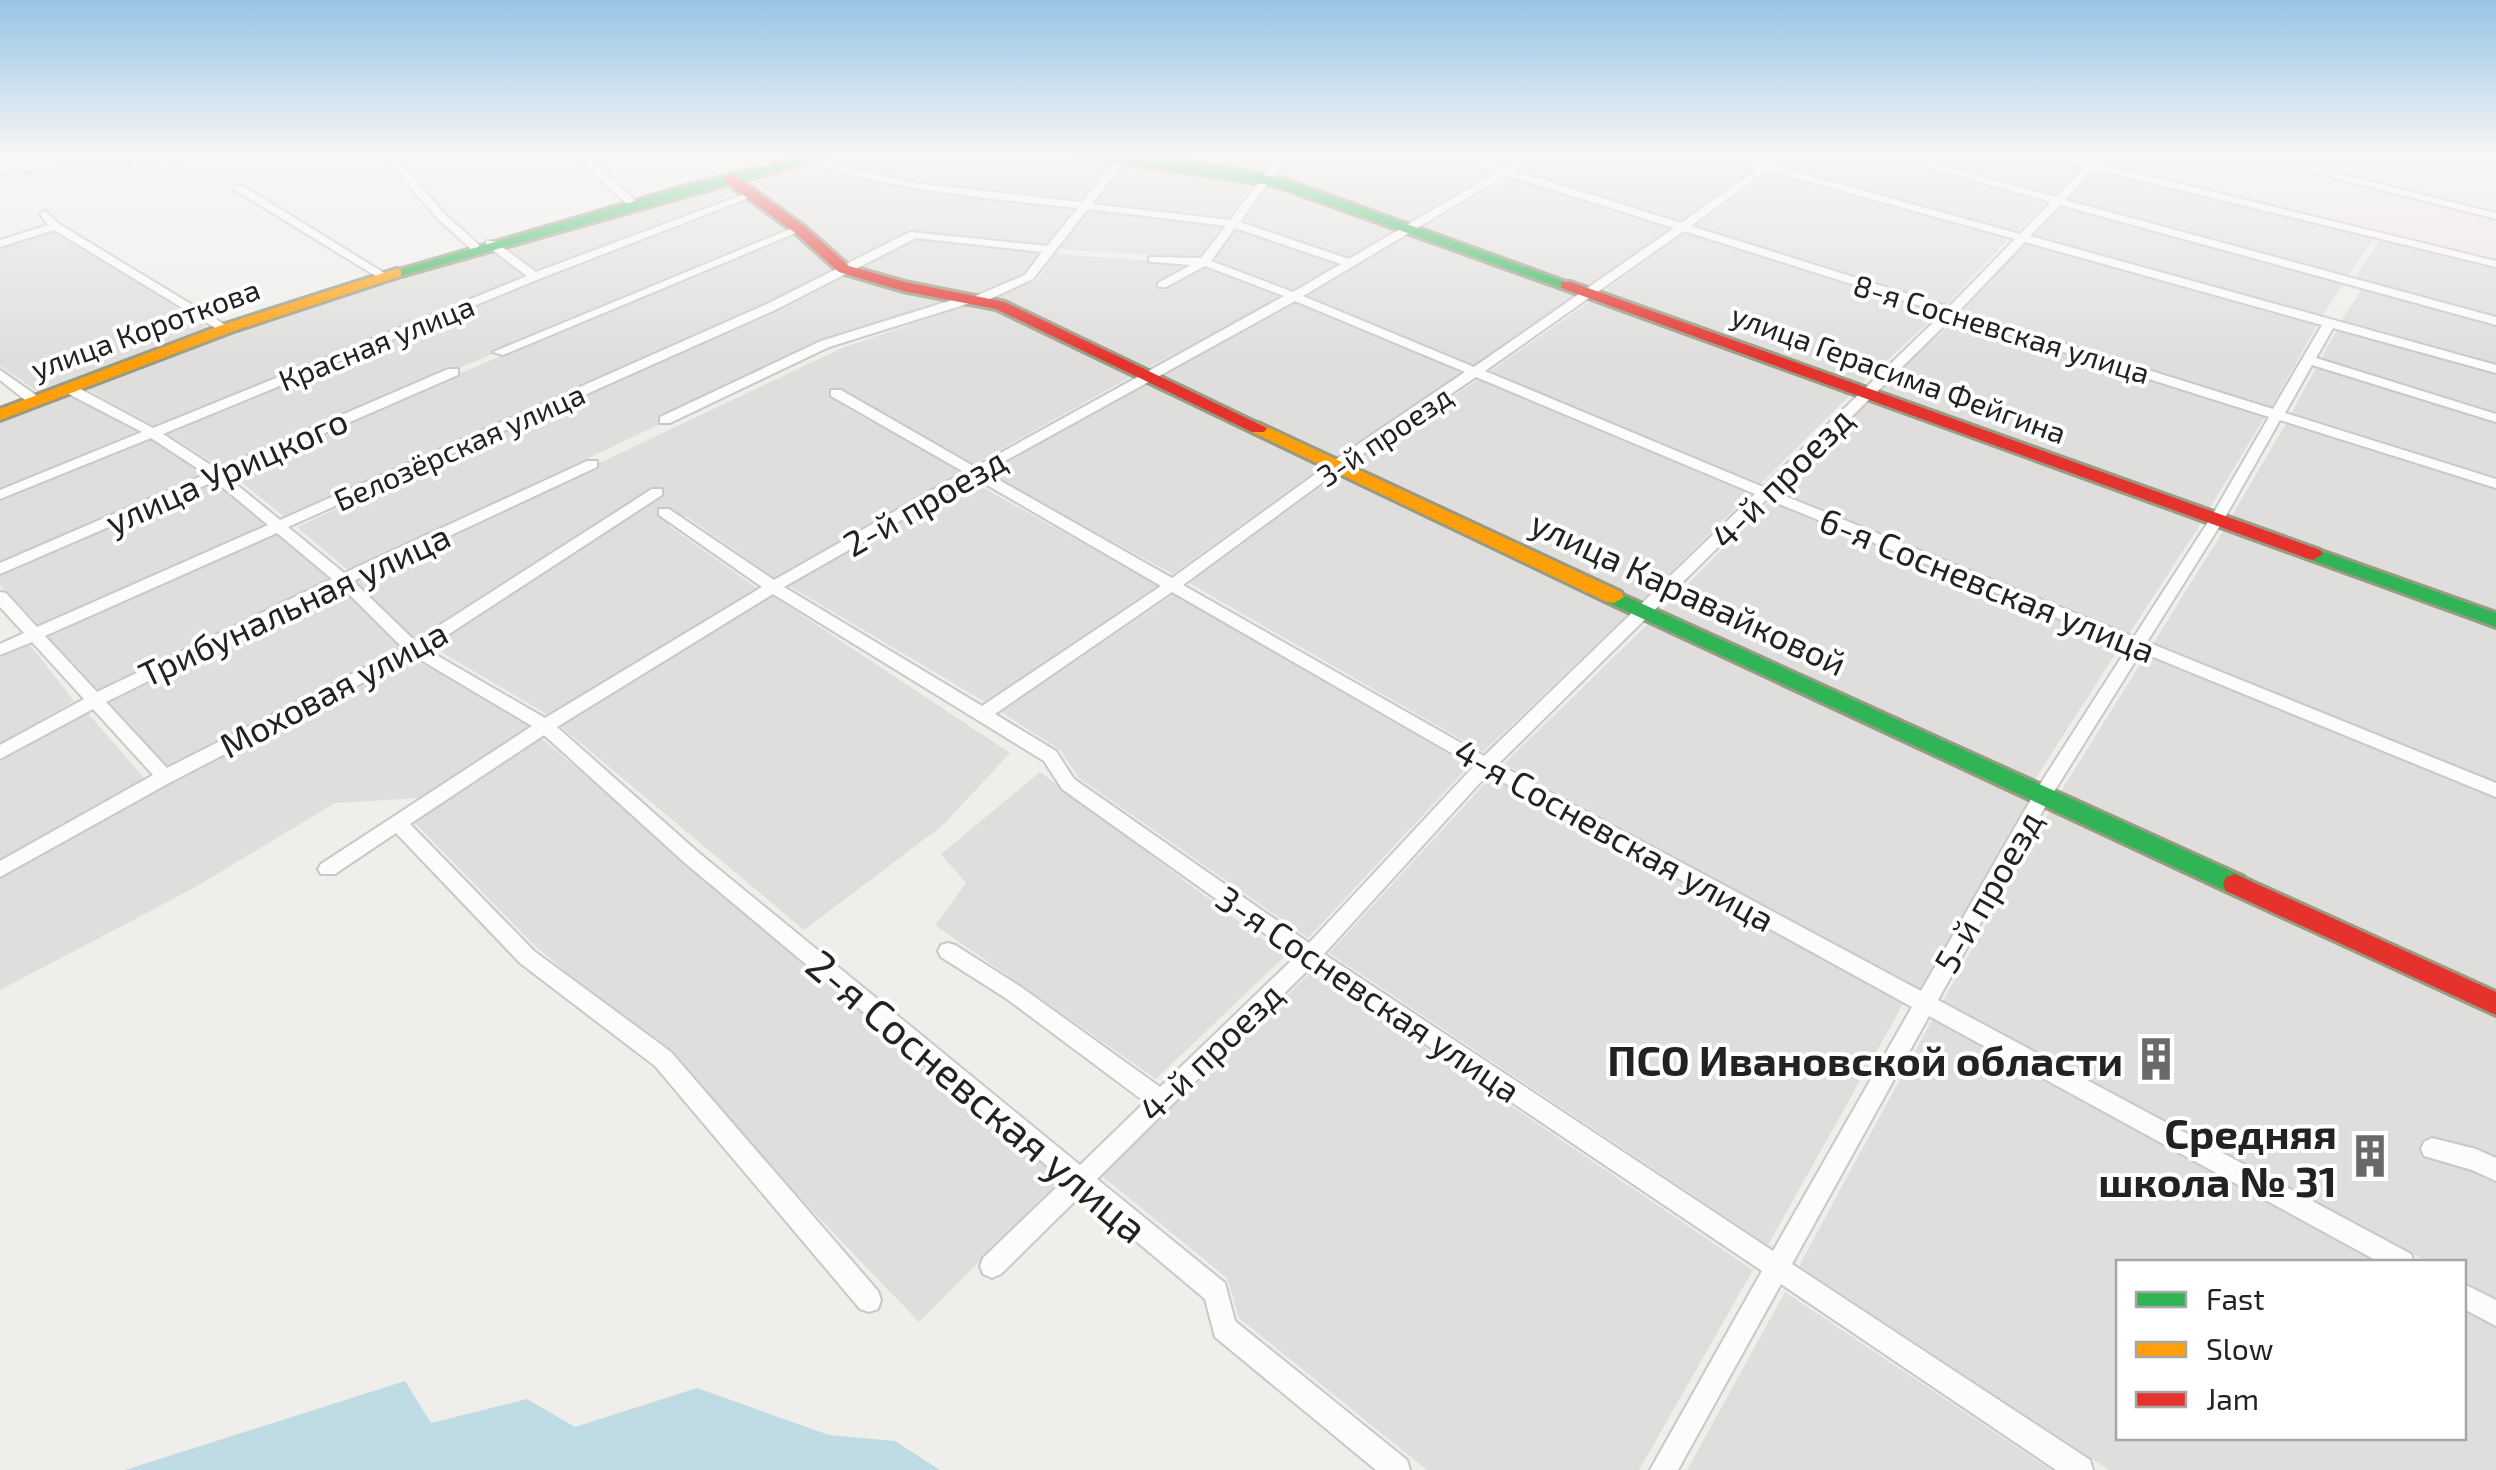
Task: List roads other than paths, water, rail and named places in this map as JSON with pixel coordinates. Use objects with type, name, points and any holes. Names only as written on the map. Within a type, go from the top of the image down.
[{"type":"main road","name":"улица Короткова","points":[[0,415],[226,329],[383,276],[565,223]]},
{"type":"main road","points":[[791,223],[844,269]]},
{"type":"main road","name":"улица Герасима Фейгина","points":[[1388,223],[2496,620]]},
{"type":"main road","name":"улица Каравайковой","points":[[844,269],[1000,305],[1644,612],[2496,1004]]},
{"type":"street","points":[[52,223],[226,329]]},
{"type":"street","points":[[296,223],[383,276]]},
{"type":"street","points":[[450,223],[535,277]]},
{"type":"street","name":"Красная улица","points":[[0,495],[679,223]]},
{"type":"street","points":[[664,420],[825,344],[970,301],[1029,277],[1072,223]]},
{"type":"street","points":[[1221,223],[1350,263]]},
{"type":"street","name":"2-й проезд","points":[[328,869],[545,726],[772,588],[1420,223]]},
{"type":"street","name":"8-я Сосневская улица","points":[[1668,223],[2496,484]]},
{"type":"street","name":"3-й проезд","points":[[984,713],[1688,223]]},
{"type":"street","points":[[1965,223],[2496,369]]},
{"type":"street","name":"4-й проезд","points":[[992,1266],[1310,955],[1486,765],[1864,393],[1952,312],[2035,223]]},
{"type":"street","points":[[2141,223],[2496,321]]},
{"type":"street","points":[[2337,223],[2496,264]]},
{"type":"street","points":[[1162,285],[1204,262],[1232,224]]},
{"type":"street","points":[[0,244],[55,226]]},
{"type":"street","points":[[499,352],[799,229]]},
{"type":"street","name":"Белозёрская улица","points":[[0,650],[754,315],[914,234],[1051,250]]},
{"type":"street","name":"6-я Сосневская улица","points":[[1153,259],[1204,262],[1294,296],[1764,493],[2496,790]]},
{"type":"street","name":"5-й проезд","points":[[1663,1470],[2043,794],[2216,519],[2330,322]]},
{"type":"street","points":[[2309,360],[2496,418]]},
{"type":"street","name":"улица Урицкого","points":[[0,570],[454,372]]},
{"type":"street","points":[[0,374],[35,400]]},
{"type":"street","name":"2-я Сосневская улица","points":[[68,388],[151,432],[215,474],[344,581],[414,648],[545,726],[692,858],[1216,1292],[1224,1328],[1397,1470]]},
{"type":"street","name":"4-я Сосневская улица","points":[[836,392],[1486,765],[2398,1260]]},
{"type":"street","name":"Трибунальная улица","points":[[0,753],[92,700],[592,464]]},
{"type":"street","name":"3-я Сосневская улица","points":[[661,502],[772,588],[1050,756],[1068,784],[1310,955],[2080,1470]]},
{"type":"street","name":"Моховая улица","points":[[0,870],[165,777],[414,648],[661,502]]},
{"type":"street","points":[[0,598],[165,777]]},
{"type":"street","points":[[398,822],[527,956],[663,1059],[869,1300]]},
{"type":"street","points":[[948,951],[1014,993],[1160,1100]]},
{"type":"street","points":[[2432,1149],[2476,1160],[2496,1170]]},
{"type":"street","points":[[2466,1297],[2496,1314]]},
{"type":"water","points":[[405,1381],[431,1423],[527,1399],[575,1427],[697,1388],[829,1435],[895,1441],[940,1470],[125,1470]]},
{"type":"place","name":"ПСО Ивановской области","points":[[2156,1059]]},
{"type":"place","name":"Средняя школа № 31","points":[[2370,1156]]}]
